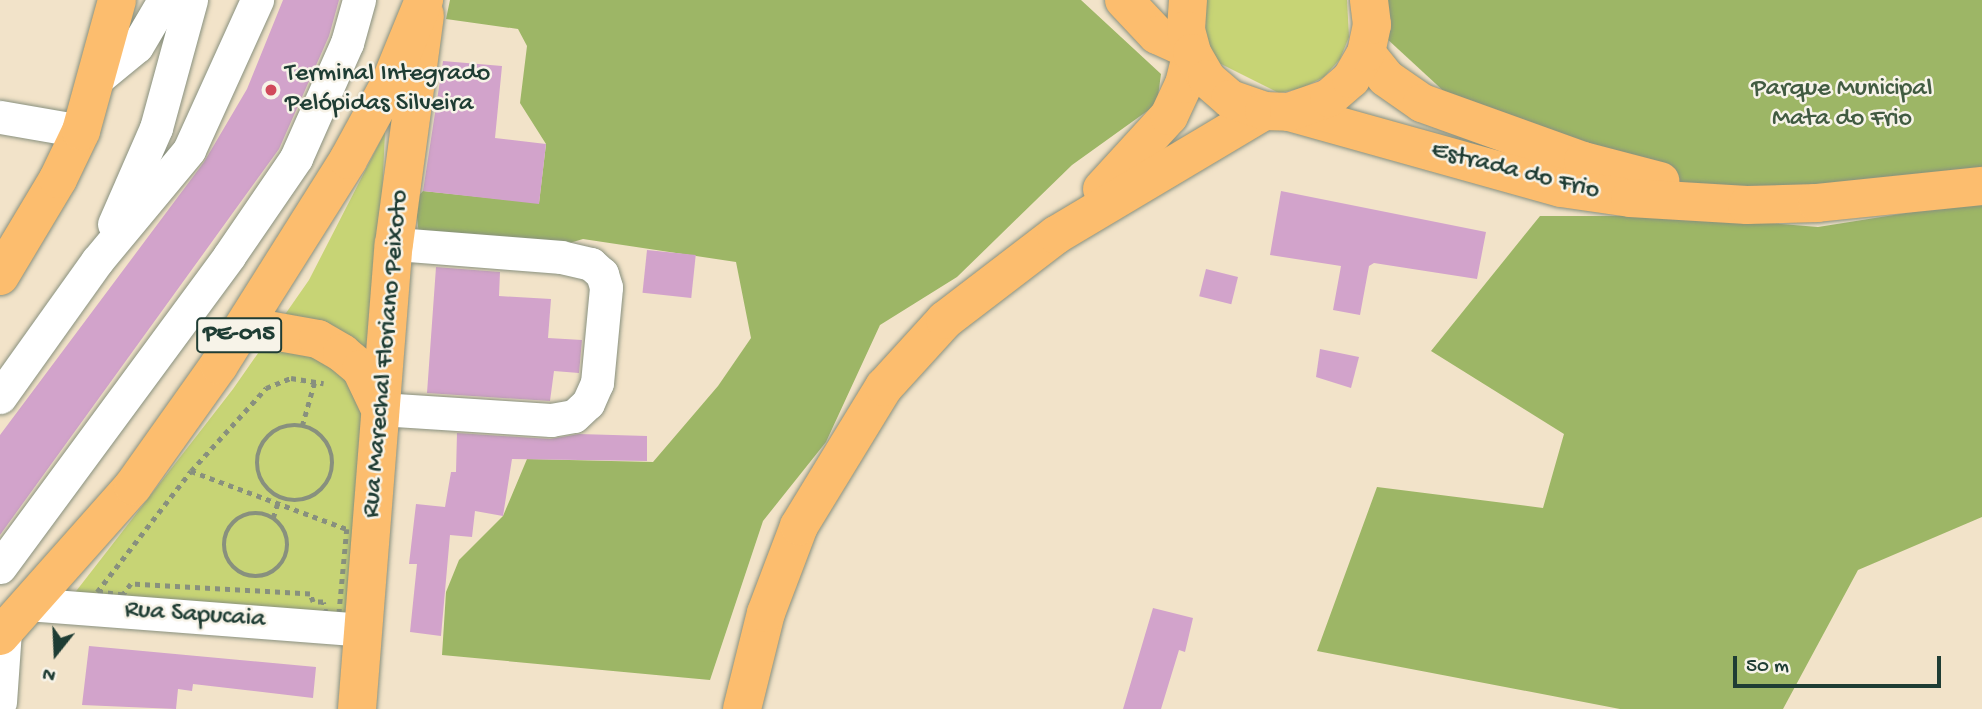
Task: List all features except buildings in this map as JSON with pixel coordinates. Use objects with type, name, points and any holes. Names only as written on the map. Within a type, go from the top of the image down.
[{"type":"main road","points":[[0,276],[39,214],[81,131],[98,78],[117,0]]},
{"type":"main road","name":"Rua Marechal Floriano Peixoto","points":[[357,709],[394,244],[425,0]]},
{"type":"main road","name":"PE-015","points":[[11,623],[134,486],[245,326],[360,138],[390,83],[425,0]]},
{"type":"main road","points":[[1124,0],[1157,35],[1191,52]]},
{"type":"main road","points":[[742,709],[765,613],[799,526],[840,453],[884,387],[945,320],[1056,235],[1148,143],[1184,84],[1191,52],[1186,30],[1188,0]]},
{"type":"main road","points":[[1056,235],[1276,112],[1329,98],[1351,79],[1366,54],[1372,25],[1369,0]]},
{"type":"main road","name":"Estrada do Frio","points":[[1191,52],[1207,79],[1230,99],[1562,188],[1630,198],[1747,205],[1817,203],[1982,186]]},
{"type":"main road","name":"Estrada do Frio","points":[[1366,54],[1401,90],[1471,124],[1583,161],[1747,205]]},
{"type":"main road","points":[[245,326],[318,339],[342,353],[361,369],[380,409]]},
{"type":"street","points":[[98,78],[137,46],[164,0]]},
{"type":"street","points":[[97,261],[156,128],[191,0]]},
{"type":"street","points":[[0,397],[97,261],[189,150],[257,0]]},
{"type":"street","points":[[0,567],[229,256],[296,158],[346,43],[359,0]]},
{"type":"street","points":[[0,117],[81,131]]},
{"type":"street","points":[[380,409],[551,420],[574,416],[588,402],[597,383],[606,287],[602,274],[592,264],[562,257],[394,244]]},
{"type":"street","points":[[0,702],[11,623]]},
{"type":"street","name":"Rua Sapucaia","points":[[11,623],[363,630]]},
{"type":"path","points":[[332,386],[314,380],[291,378],[266,388],[191,471],[97,592],[123,595],[131,584],[310,594],[313,602],[323,602],[326,614],[339,615],[347,515]]},
{"type":"path","points":[[302,426],[314,380]]},
{"type":"path","points":[[302,426],[328,443],[332,454],[329,480],[310,498],[297,502],[278,500],[258,476],[257,451],[272,431],[302,426]]},
{"type":"path","points":[[191,471],[278,500],[347,529]]},
{"type":"path","points":[[273,518],[278,500]]},
{"type":"path","points":[[246,514],[273,518],[288,538],[286,559],[270,574],[254,577],[232,566],[225,536],[230,526],[246,514]]},
{"type":"path","points":[[252,592],[254,577]]},
{"type":"green space","points":[[450,0],[1081,0],[1161,74],[1157,104],[1072,165],[957,277],[880,325],[826,442],[763,521],[710,680],[442,655],[446,592],[459,560],[503,516],[527,459],[653,462],[718,386],[751,338],[736,262],[583,239],[546,250],[419,235],[415,200],[423,191],[539,203],[546,144],[520,103],[527,46],[518,29],[446,19]]},
{"type":"green space","points":[[1206,0],[1347,0],[1349,37],[1340,59],[1324,77],[1302,88],[1279,93],[1217,62],[1205,40]]},
{"type":"green space","name":"Parque Municipal Mata do Frio","points":[[1369,0],[1982,0],[1982,194],[1747,205],[1462,108],[1372,25]]},
{"type":"green space","points":[[385,132],[374,371],[346,619],[70,599],[233,389],[309,280]]},
{"type":"green space","points":[[1982,201],[1982,517],[1858,570],[1783,709],[1620,709],[1317,651],[1377,487],[1543,508],[1564,434],[1431,351],[1540,216],[1686,216],[1818,227]]},
{"type":"place","name":"Terminal Integrado Pelópidas Silveira","points":[[271,90]]}]
